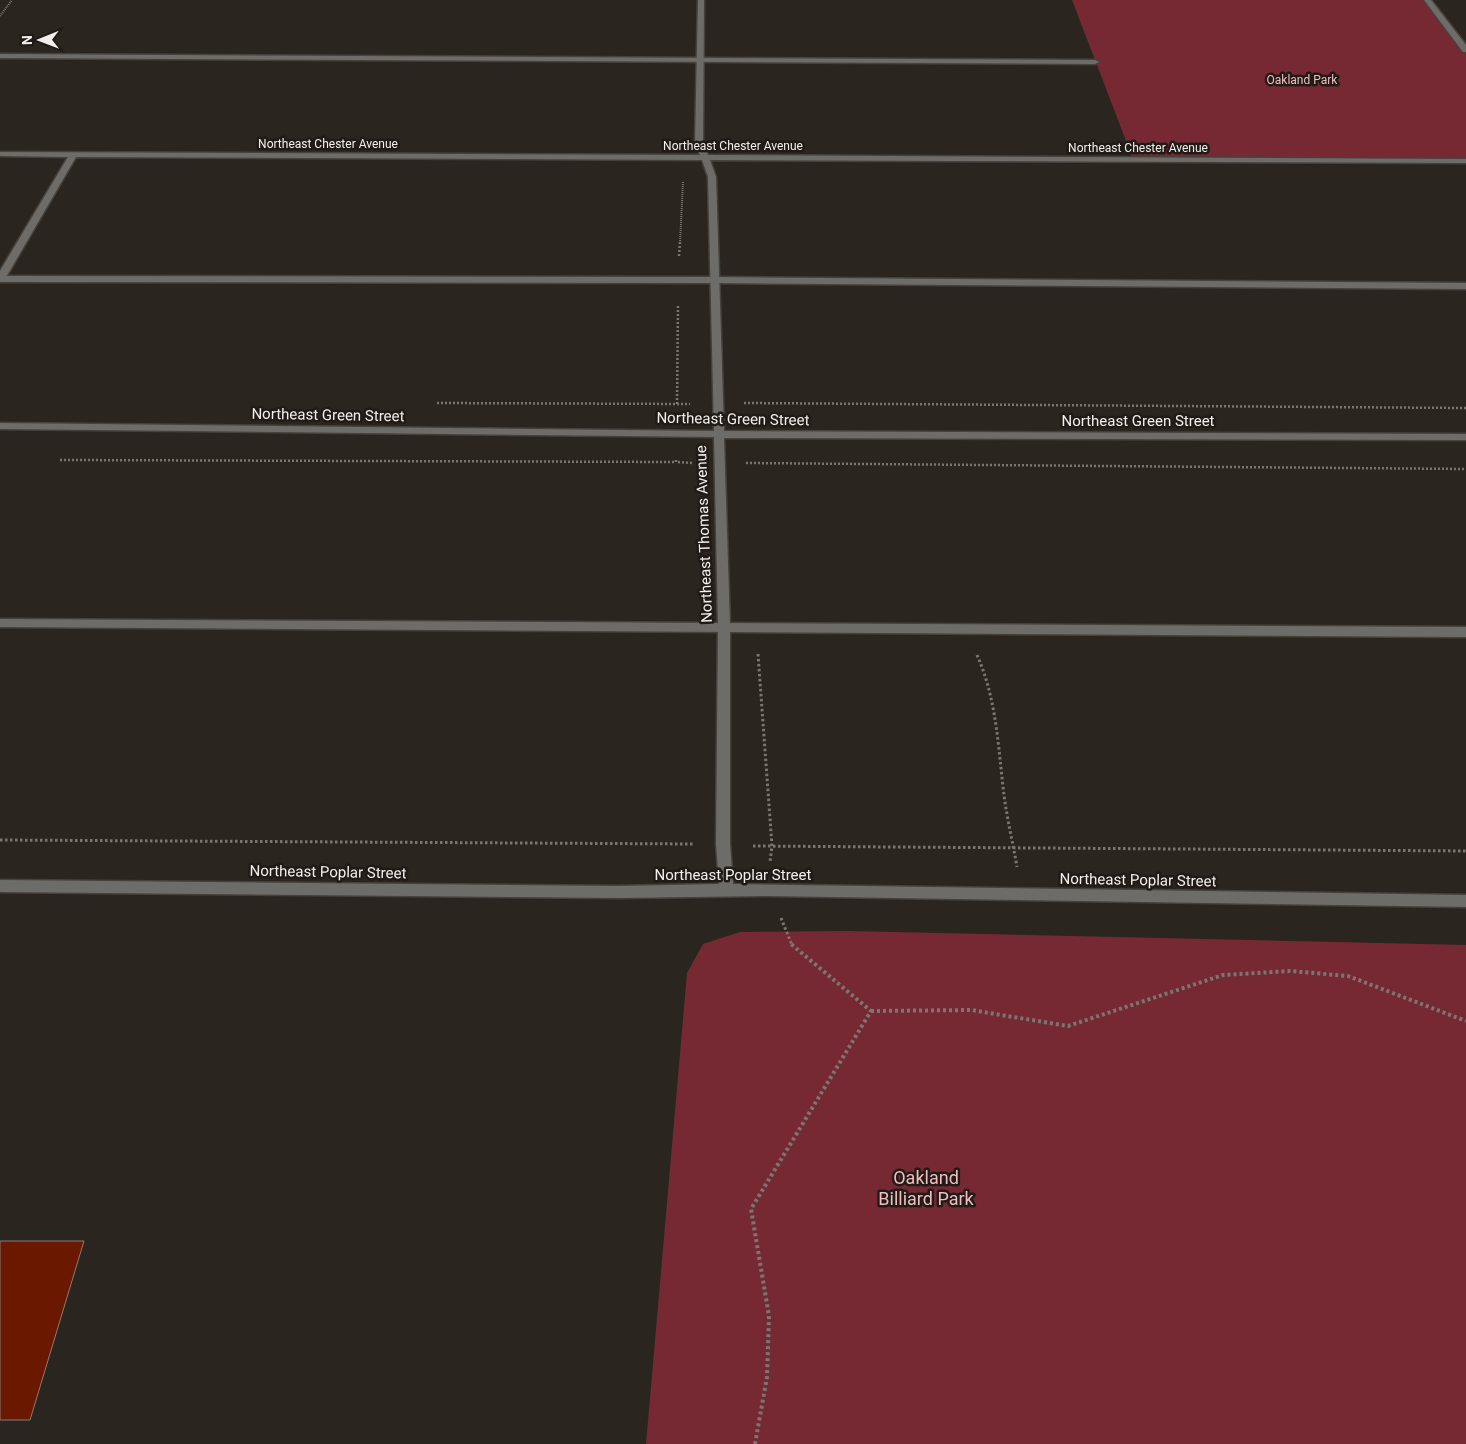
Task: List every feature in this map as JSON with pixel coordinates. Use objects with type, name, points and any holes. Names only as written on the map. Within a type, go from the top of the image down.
[{"type":"street","name":"Northeast Thomas Avenue","points":[[701,0],[699,142],[712,177],[715,280],[717,434],[724,626],[723,844],[726,890]]},
{"type":"street","points":[[1427,0],[1466,50]]},
{"type":"street","points":[[0,56],[1095,62]]},
{"type":"street","name":"Northeast Chester Avenue","points":[[0,154],[1466,161]]},
{"type":"street","points":[[0,279],[74,154]]},
{"type":"street","points":[[0,279],[715,280],[1466,286]]},
{"type":"street","name":"Northeast Green Street","points":[[0,426],[717,434],[1466,437]]},
{"type":"street","points":[[0,623],[756,626],[1466,632]]},
{"type":"street","name":"Northeast Poplar Street","points":[[0,886],[619,892],[768,890],[1466,901]]},
{"type":"path","points":[[0,16],[12,0]]},
{"type":"path","points":[[670,157],[683,182],[678,280],[676,462]]},
{"type":"path","points":[[744,393],[746,473]]},
{"type":"path","points":[[60,460],[718,463]]},
{"type":"path","points":[[745,463],[1466,469]]},
{"type":"path","points":[[756,626],[772,846],[768,890],[786,927],[791,944],[871,1011],[971,1010],[1068,1026],[1223,975],[1290,971],[1348,976],[1466,1021]]},
{"type":"path","points":[[963,628],[985,670],[997,721],[1004,796],[1018,876]]},
{"type":"path","points":[[755,1444],[767,1377],[769,1316],[750,1209],[871,1011]]},
{"type":"green space","name":"Oakland Park","points":[[1072,0],[1427,0],[1466,50],[1466,161],[1133,159]]},
{"type":"green space","name":"Oakland Billiard Park","points":[[848,931],[1466,945],[1466,1444],[646,1444],[687,973],[703,944],[740,932]]},
{"type":"building","points":[[0,1241],[84,1241],[30,1420],[0,1420]]}]
